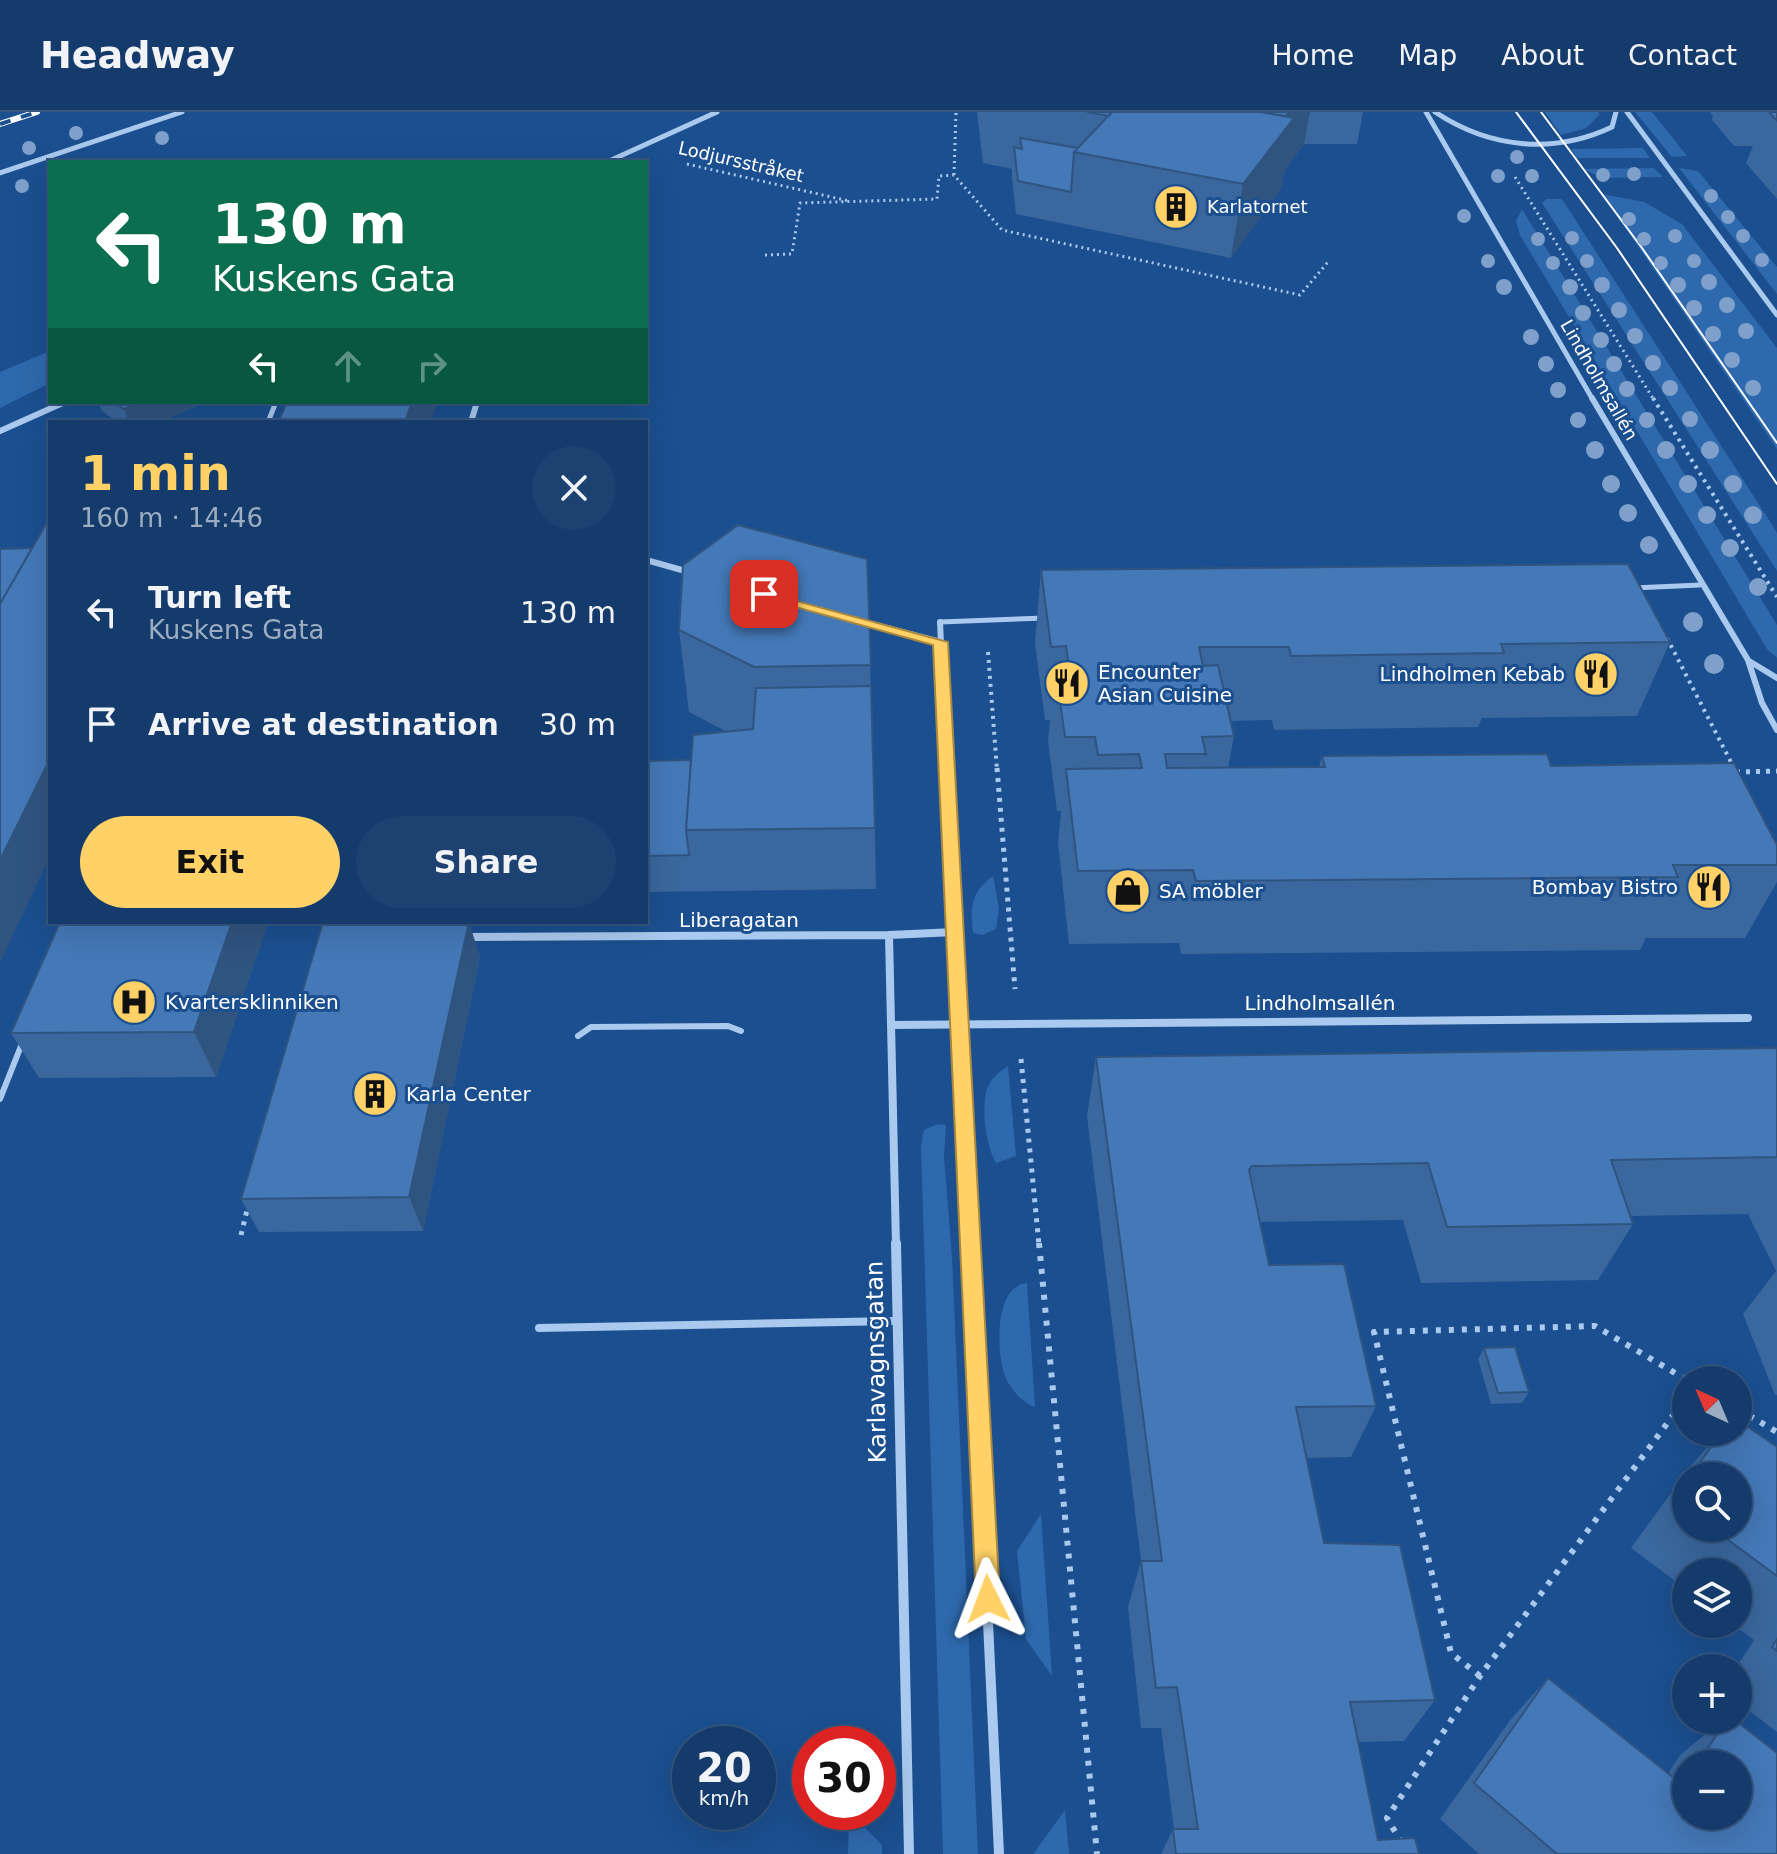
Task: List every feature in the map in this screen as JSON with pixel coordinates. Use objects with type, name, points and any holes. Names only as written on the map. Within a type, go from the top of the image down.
[{"type":"street","points":[[0,173],[182,112]]},
{"type":"street","points":[[611,160],[717,112]]},
{"type":"street","name":"Lindholmsallén","points":[[1426,112],[1700,585],[1748,660],[1762,703],[1777,730]]},
{"type":"street","points":[[1435,112],[1452,123],[1488,137],[1547,145],[1597,136],[1612,127],[1616,112]]},
{"type":"street","points":[[1627,112],[1777,315]]},
{"type":"street","points":[[0,431],[61,404]]},
{"type":"street","points":[[648,561],[705,577]]},
{"type":"street","points":[[852,619],[941,642]]},
{"type":"street","points":[[940,622],[999,1854]]},
{"type":"street","name":"Lindholmsallén","points":[[1748,660],[1777,678]]},
{"type":"street","points":[[889,935],[955,932]]},
{"type":"street","name":"Liberagatan","points":[[461,937],[889,935]]},
{"type":"street","name":"Karlavagnsgatan","points":[[889,935],[909,1854]]},
{"type":"street","name":"Lindholmsallén","points":[[891,1025],[1748,1018]]},
{"type":"lane","points":[[1627,588],[1700,585]]},
{"type":"lane","points":[[940,622],[1050,618]]},
{"type":"lane","points":[[0,1099],[29,1026]]},
{"type":"lane","points":[[578,1036],[591,1027],[728,1026],[741,1031]]},
{"type":"lane","points":[[539,1328],[895,1321]]},
{"type":"path","points":[[956,112],[954,175],[1002,230],[1300,295],[1328,262]]},
{"type":"path","points":[[1488,137],[1531,198],[1777,597]]},
{"type":"path","name":"Lodjursstråket","points":[[638,148],[659,158],[858,203]]},
{"type":"path","points":[[765,255],[792,254],[800,203],[937,199],[939,176],[954,175]]},
{"type":"path","points":[[1641,588],[1742,786]]},
{"type":"path","points":[[986,618],[1018,1023],[1097,1854]]},
{"type":"path","points":[[1736,772],[1777,771]]},
{"type":"path","points":[[241,1235],[252,1191]]},
{"type":"path","points":[[1480,1676],[1451,1653],[1374,1332],[1595,1326],[1672,1371]]},
{"type":"path","points":[[1408,1854],[1387,1818],[1480,1676],[1672,1417]]},
{"type":"path","points":[[1752,1417],[1777,1432]]},
{"type":"shaded area","points":[[1545,112],[1600,114],[1586,128],[1561,135]]},
{"type":"shaded area","points":[[1635,112],[1652,112],[1687,156],[1672,157]]},
{"type":"shaded area","points":[[1643,148],[1650,158],[1577,158],[1571,149]]},
{"type":"shaded area","points":[[1654,168],[1663,177],[1603,178],[1583,169]]},
{"type":"shaded area","points":[[1679,168],[1698,171],[1777,267],[1777,294]]},
{"type":"shaded area","points":[[1602,194],[1644,202],[1682,224],[1777,348],[1777,449]]},
{"type":"shaded area","points":[[1546,199],[1562,199],[1771,523],[1777,533],[1777,571],[1542,203]]},
{"type":"shaded area","points":[[1522,209],[1777,625],[1777,658],[1767,649],[1520,235],[1516,221]]},
{"type":"shaded area","points":[[48,352],[48,384],[0,408],[0,372]]},
{"type":"shaded area","points":[[993,876],[999,908],[996,929],[983,935],[973,933],[976,894]]},
{"type":"shaded area","points":[[1008,1066],[1016,1156],[996,1163],[987,1137],[985,1097],[991,1082]]},
{"type":"shaded area","points":[[938,1124],[946,1125],[944,1156],[952,1257],[978,1854],[943,1854],[921,1147],[924,1130]]},
{"type":"shaded area","points":[[1027,1283],[1035,1407],[1022,1399],[1005,1376],[999,1337],[1008,1295],[1016,1287]]},
{"type":"shaded area","points":[[1041,1514],[1052,1676],[1026,1639],[1017,1551]]},
{"type":"shaded area","points":[[1065,1810],[1069,1854],[1034,1854],[1034,1853]]},
{"type":"shaded area","points":[[849,1830],[867,1830],[882,1845],[882,1854],[848,1854]]},
{"type":"building","points":[[1087,112],[1112,112],[1109,116]]},
{"type":"building","points":[[1112,112],[1261,112],[1294,118],[1243,184],[1074,152]]},
{"type":"building","points":[[1261,112],[1289,112],[1286,116]]},
{"type":"building","points":[[1020,138],[1078,148],[1074,152],[1071,192],[1018,181],[1014,147],[1022,149]]},
{"type":"building","points":[[117,404],[136,404],[124,409]]},
{"type":"building","points":[[286,404],[411,404],[406,420],[279,420]]},
{"type":"building","points":[[48,520],[48,763],[0,860],[0,604]]},
{"type":"building","points":[[738,525],[867,559],[871,665],[754,667],[679,630],[683,565]]},
{"type":"building","points":[[32,548],[0,604],[0,549]]},
{"type":"building","points":[[1628,564],[1670,642],[1501,644],[1504,653],[1291,656],[1289,647],[1199,647],[1203,666],[1218,665],[1234,736],[1202,737],[1206,754],[1165,754],[1167,768],[1325,767],[1322,756],[1547,754],[1551,766],[1734,763],[1777,845],[1777,865],[1673,865],[1678,877],[1196,881],[1193,870],[1078,871],[1066,769],[1142,768],[1139,754],[1098,755],[1095,737],[1065,737],[1055,667],[1069,667],[1066,646],[1051,647],[1041,570]]},
{"type":"building","points":[[871,686],[875,828],[686,830],[693,735],[753,729],[756,688]]},
{"type":"building","points":[[691,760],[686,830],[689,855],[648,856],[648,761]]},
{"type":"building","points":[[59,924],[231,924],[194,1032],[11,1033]]},
{"type":"building","name":"Karla Center","points":[[322,924],[469,924],[409,1197],[241,1199]]},
{"type":"building","points":[[1777,1048],[1777,1157],[1611,1160],[1633,1224],[1447,1227],[1428,1163],[1252,1166],[1249,1170],[1269,1265],[1344,1264],[1376,1406],[1296,1407],[1324,1543],[1400,1545],[1435,1700],[1350,1702],[1378,1840],[1415,1838],[1419,1854],[1176,1854],[1173,1829],[1198,1829],[1177,1687],[1156,1688],[1141,1561],[1162,1561],[1096,1057]]},
{"type":"building","points":[[1515,1347],[1529,1392],[1498,1393],[1484,1348]]},
{"type":"building","points":[[1752,1430],[1777,1447],[1777,1576],[1731,1542],[1752,1542],[1752,1462],[1700,1462],[1712,1446],[1752,1446]]},
{"type":"building","points":[[1548,1678],[1672,1776],[1672,1830],[1752,1830],[1752,1750],[1707,1750],[1717,1734],[1752,1733],[1777,1753],[1777,1854],[1557,1854],[1474,1783]]},
{"type":"tram line","points":[[1516,112],[1617,248],[1777,484]]},
{"type":"tram line","points":[[1541,112],[1642,248],[1777,443]]},
{"type":"railway","points":[[0,124],[37,112]]},
{"type":"place","name":"Karlatornet","points":[[1176,207]]},
{"type":"place","name":"Lindholmen Kebab","points":[[1596,674]]},
{"type":"place","name":"Encounter Asian Cuisine","points":[[1067,683]]},
{"type":"place","name":"Bombay Bistro","points":[[1709,887]]},
{"type":"place","name":"SA möbler","points":[[1128,891]]},
{"type":"place","name":"Kvartersklinniken","points":[[134,1002]]},
{"type":"place","name":"Karla Center","points":[[375,1094]]},
{"type":"route","points":[[764,594],[941,642],[988,1599]]}]
